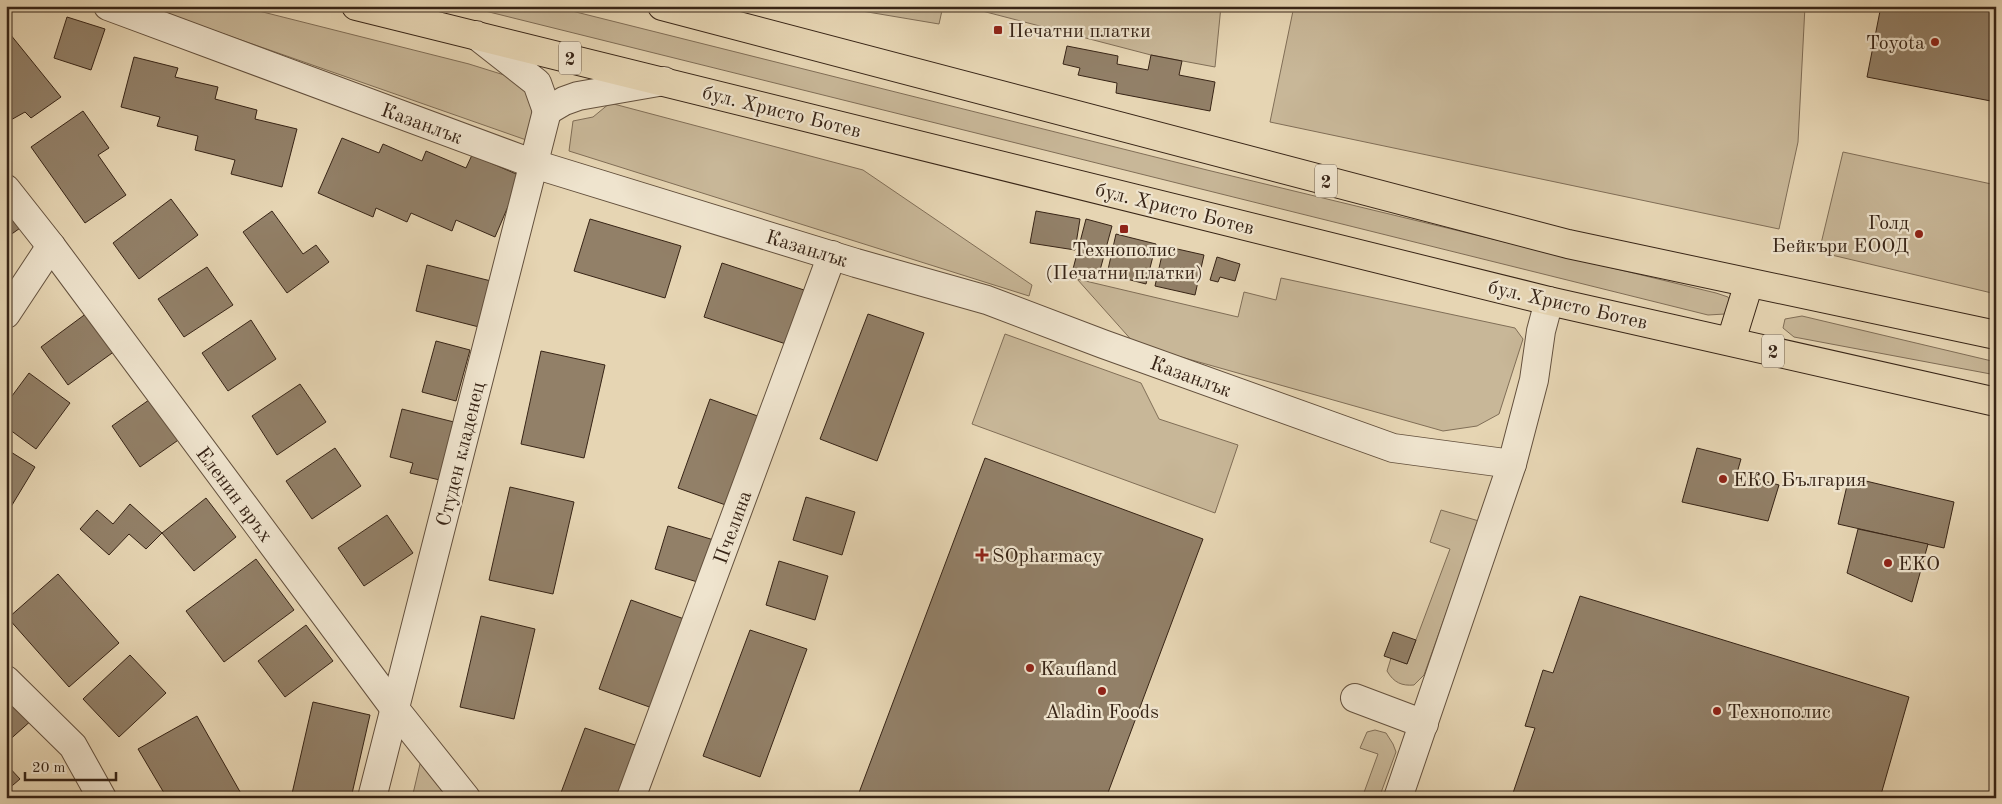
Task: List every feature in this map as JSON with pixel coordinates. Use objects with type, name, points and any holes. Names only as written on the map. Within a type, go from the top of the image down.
[{"type":"highway","name":"бул. Христо Ботев","points":[[356,6],[1549,301],[1996,402]]},
{"type":"highway","name":"2","points":[[662,6],[710,13],[1568,244],[1996,335]]},
{"type":"highway","points":[[1730,341],[1749,283]]},
{"type":"street","name":"Казанлък","points":[[108,6],[534,164],[986,300],[1393,448],[1512,464]]},
{"type":"street","points":[[476,35],[537,83],[547,111],[564,101],[578,96],[664,81]]},
{"type":"street","name":"Студен кладенец","points":[[372,798],[547,111]]},
{"type":"street","name":"Еленин връх","points":[[6,189],[51,246],[395,709],[466,798]]},
{"type":"street","points":[[6,314],[51,246]]},
{"type":"street","name":"Пчелина","points":[[631,798],[832,255]]},
{"type":"street","points":[[1398,798],[1512,464],[1534,380],[1541,331],[1549,301]]},
{"type":"street","points":[[6,680],[73,746],[102,798]]},
{"type":"street","points":[[1355,698],[1424,724]]},
{"type":"shaded area","points":[[144,6],[239,6],[469,64],[517,79],[541,106],[532,142]]},
{"type":"shaded area","points":[[465,6],[552,6],[1207,170],[1716,293],[1728,297],[1731,303],[1730,309],[1725,314],[1708,315]]},
{"type":"shaded area","points":[[832,6],[943,6],[939,24]]},
{"type":"shaded area","points":[[963,6],[1221,6],[1215,67],[1151,55]]},
{"type":"shaded area","points":[[1294,6],[1805,6],[1798,142],[1779,229],[1270,122]]},
{"type":"shaded area","points":[[610,103],[863,170],[1032,285],[1029,296],[569,151],[573,121],[593,117]]},
{"type":"shaded area","points":[[1843,152],[1996,185],[1996,294],[1819,252]]},
{"type":"shaded area","points":[[1281,278],[1515,328],[1523,339],[1499,414],[1477,426],[1443,431],[1135,344],[1077,279],[1238,317],[1244,292],[1276,300]]},
{"type":"shaded area","points":[[1802,316],[1996,362],[1996,375],[1794,337],[1783,328],[1785,319]]},
{"type":"shaded area","points":[[1005,334],[1141,383],[1159,419],[1238,445],[1215,513],[972,424]]},
{"type":"shaded area","points":[[1441,510],[1479,521],[1424,675],[1414,685],[1406,685],[1395,681],[1387,671],[1391,658],[1407,664],[1450,549],[1430,542]]},
{"type":"shaded area","points":[[1375,730],[1386,733],[1396,752],[1379,798],[1362,798],[1378,754],[1360,748],[1367,732]]},
{"type":"shaded area","points":[[420,764],[440,772],[458,798],[412,798]]},
{"type":"building","name":"Toyota","points":[[1881,6],[1996,6],[1996,102],[1867,77]]},
{"type":"building","points":[[67,17],[105,29],[91,70],[54,58]]},
{"type":"building","points":[[10,34],[61,97],[31,118],[25,112],[9,121],[6,117],[6,36]]},
{"type":"building","points":[[1067,46],[1118,56],[1117,64],[1148,70],[1151,55],[1182,61],[1179,75],[1215,82],[1210,111],[1116,93],[1117,83],[1078,75],[1080,68],[1063,64]]},
{"type":"building","points":[[134,57],[178,68],[175,77],[218,87],[215,99],[257,110],[255,119],[297,129],[282,187],[231,174],[235,160],[195,150],[198,136],[157,126],[160,117],[121,107]]},
{"type":"building","points":[[83,111],[109,148],[98,155],[126,195],[85,223],[31,147]]},
{"type":"building","points":[[342,138],[379,153],[383,144],[422,161],[426,151],[466,168],[472,155],[521,176],[495,237],[456,220],[452,231],[411,213],[407,222],[376,208],[373,217],[318,193]]},
{"type":"building","points":[[171,199],[198,235],[139,279],[113,243]]},
{"type":"building","points":[[6,202],[23,226],[6,238]]},
{"type":"building","points":[[272,211],[303,254],[316,245],[329,262],[287,293],[243,232]]},
{"type":"building","points":[[1036,211],[1080,219],[1075,250],[1030,243]]},
{"type":"building","points":[[590,219],[681,246],[665,298],[574,271]]},
{"type":"building","points":[[1086,219],[1112,226],[1099,274],[1073,269]]},
{"type":"building","points":[[1116,234],[1156,244],[1146,284],[1107,274]]},
{"type":"building","points":[[1164,246],[1204,255],[1195,295],[1155,286]]},
{"type":"building","points":[[1217,257],[1240,264],[1235,281],[1220,277],[1218,282],[1210,280]]},
{"type":"building","points":[[722,263],[807,291],[789,345],[704,317]]},
{"type":"building","points":[[427,265],[491,281],[479,327],[416,311]]},
{"type":"building","points":[[207,267],[233,305],[184,337],[158,299]]},
{"type":"building","points":[[91,310],[119,348],[68,385],[41,347]]},
{"type":"building","points":[[868,314],[924,333],[877,461],[820,439]]},
{"type":"building","points":[[251,320],[276,359],[228,391],[202,353]]},
{"type":"building","points":[[436,341],[470,350],[456,401],[422,392]]},
{"type":"building","points":[[541,351],[605,365],[584,458],[521,444]]},
{"type":"building","points":[[29,373],[70,403],[36,449],[6,427],[6,404]]},
{"type":"building","points":[[300,384],[326,422],[277,455],[252,416]]},
{"type":"building","points":[[156,395],[184,436],[140,467],[112,426]]},
{"type":"building","points":[[710,399],[766,419],[734,508],[678,488]]},
{"type":"building","points":[[402,409],[458,423],[444,481],[410,473],[413,463],[390,457]]},
{"type":"building","points":[[335,448],[361,486],[312,519],[286,481]]},
{"type":"building","name":"ЕКО България","points":[[1697,448],[1741,459],[1737,473],[1779,485],[1768,521],[1682,502]]},
{"type":"building","points":[[6,449],[35,467],[9,510],[6,508]]},
{"type":"building","name":"Kaufland","points":[[985,458],[1203,539],[1106,798],[857,798]]},
{"type":"building","points":[[1849,477],[1954,502],[1944,548],[1838,524]]},
{"type":"building","points":[[510,487],[574,502],[553,594],[489,580]]},
{"type":"building","points":[[806,497],[855,512],[842,555],[793,540]]},
{"type":"building","points":[[206,498],[236,537],[194,571],[162,533]]},
{"type":"building","points":[[130,504],[162,533],[146,549],[129,534],[109,555],[80,529],[97,510],[113,524]]},
{"type":"building","points":[[387,515],[413,553],[364,586],[338,548]]},
{"type":"building","points":[[668,526],[717,541],[704,584],[655,569]]},
{"type":"building","points":[[1858,529],[1928,544],[1912,602],[1847,573]]},
{"type":"building","points":[[256,559],[294,610],[224,662],[186,611]]},
{"type":"building","points":[[779,561],[828,576],[815,620],[766,605]]},
{"type":"building","points":[[58,574],[119,643],[69,687],[8,618]]},
{"type":"building","name":"Технополис","points":[[1580,596],[1909,697],[1880,798],[1518,798],[1512,796],[1535,728],[1525,726],[1543,670],[1553,673]]},
{"type":"building","points":[[631,600],[687,620],[655,709],[599,689]]},
{"type":"building","points":[[481,616],[535,629],[514,719],[460,707]]},
{"type":"building","points":[[306,625],[333,661],[285,697],[258,661]]},
{"type":"building","points":[[750,630],[807,649],[760,777],[703,756]]},
{"type":"building","points":[[1393,632],[1416,640],[1407,664],[1384,656]]},
{"type":"building","points":[[130,655],[166,693],[119,737],[83,699]]},
{"type":"building","points":[[16,700],[33,719],[6,743],[6,709]]},
{"type":"building","points":[[313,702],[370,715],[351,798],[291,798]]},
{"type":"building","points":[[197,716],[243,797],[167,798],[138,749]]},
{"type":"building","points":[[585,728],[641,747],[623,798],[559,798]]},
{"type":"building","points":[[6,764],[20,779],[6,791]]},
{"type":"place","name":"Печатни платки","points":[[998,30]]},
{"type":"place","name":"Toyota","points":[[1935,42]]},
{"type":"place","name":"Технополис (Печатни платки)","points":[[1124,229]]},
{"type":"place","name":"Голд Бейкъри ЕООД","points":[[1919,234]]},
{"type":"place","name":"ЕКО България","points":[[1723,479]]},
{"type":"place","name":"SOpharmacy","points":[[982,555]]},
{"type":"place","name":"EKO","points":[[1888,563]]},
{"type":"place","name":"Kaufland","points":[[1030,668]]},
{"type":"place","name":"Aladin Foods","points":[[1102,691]]},
{"type":"place","name":"Технополис","points":[[1717,711]]}]
